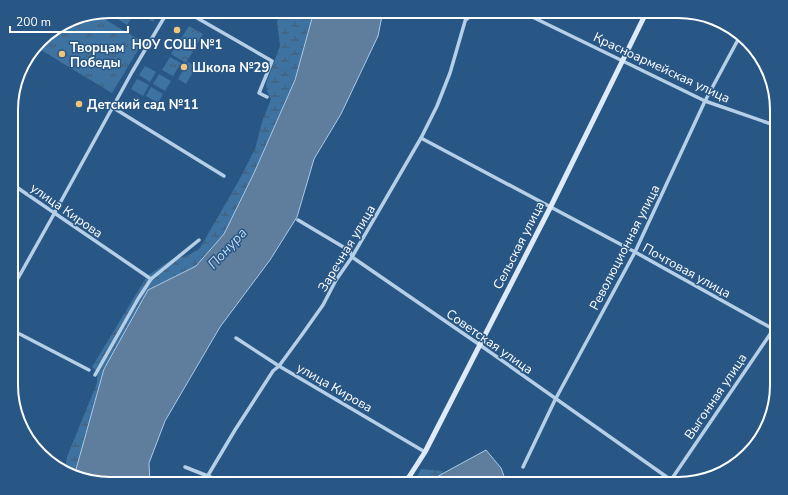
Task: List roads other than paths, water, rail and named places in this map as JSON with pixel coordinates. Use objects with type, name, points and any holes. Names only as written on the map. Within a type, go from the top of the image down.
[{"type":"street","points":[[18,278],[112,107],[164,18]]},
{"type":"street","points":[[197,18],[272,61],[259,93],[267,97]]},
{"type":"street","name":"Красноармейская улица","points":[[535,18],[705,101],[770,124]]},
{"type":"street","name":"Сельская улица","points":[[409,477],[425,452],[550,208],[643,18]]},
{"type":"street","name":"Заречная улица","points":[[206,477],[273,371],[279,366],[323,305],[336,280],[352,257],[422,138],[450,73],[467,19]]},
{"type":"street","name":"Революционная улица","points":[[523,467],[555,400],[635,252],[705,101],[738,40]]},
{"type":"street","points":[[112,107],[224,176]]},
{"type":"street","name":"Почтовая улица","points":[[422,138],[550,208],[635,252],[770,327]]},
{"type":"street","name":"улица Кирова","points":[[18,188],[151,280]]},
{"type":"street","name":"Советская улица","points":[[298,220],[350,251],[352,257],[480,345],[555,400],[667,477]]},
{"type":"street","points":[[96,375],[138,299],[151,280],[199,240]]},
{"type":"street","points":[[18,333],[89,370]]},
{"type":"street","name":"Выгонная улица","points":[[673,477],[770,333]]},
{"type":"street","name":"улица Кирова","points":[[236,338],[279,366],[425,452]]},
{"type":"street","points":[[184,467],[206,477]]},
{"type":"water","name":"Понура","points":[[312,18],[382,18],[378,36],[341,114],[314,159],[297,217],[270,260],[220,327],[165,421],[149,463],[150,477],[98,476],[76,470],[104,369],[148,290],[196,266],[224,234],[254,173],[295,80]]},
{"type":"water","points":[[486,450],[501,468],[504,477],[437,477]]},
{"type":"place","name":"НОУ СОШ №1","points":[[177,30]]},
{"type":"place","name":"Творцам Победы","points":[[62,54]]},
{"type":"place","name":"Школа №29","points":[[184,67]]},
{"type":"place","name":"Детский сад №11","points":[[79,104]]}]
